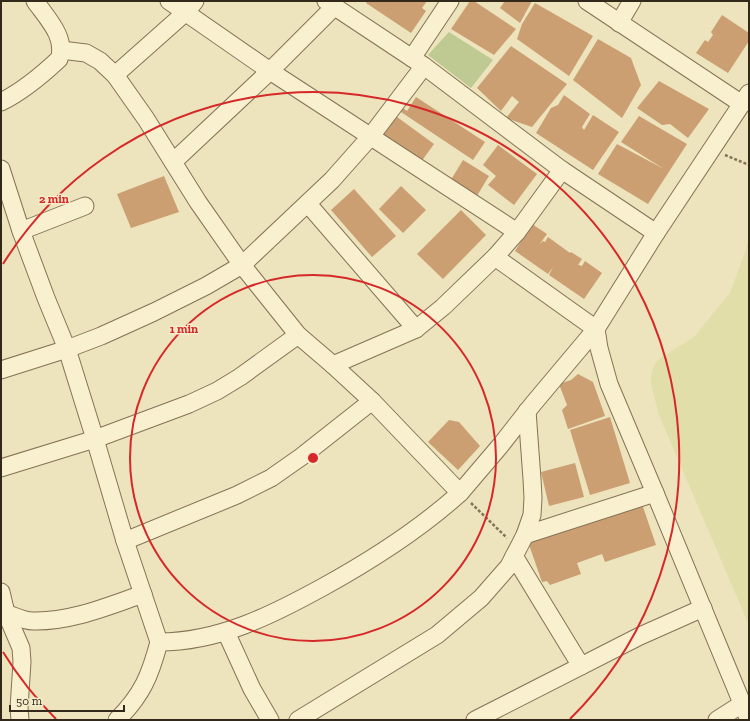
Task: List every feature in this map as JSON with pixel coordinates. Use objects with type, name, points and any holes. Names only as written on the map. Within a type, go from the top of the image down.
[{"type":"street","points":[[1,102],[15,95],[44,73],[58,59],[61,50],[60,42],[53,27],[36,1]]},
{"type":"street","points":[[169,1],[191,6],[270,71],[517,232]]},
{"type":"street","points":[[1,370],[67,349],[154,312],[206,286],[242,265],[332,180],[371,136],[418,62],[450,1]]},
{"type":"street","points":[[159,642],[201,639],[244,626],[296,602],[349,573],[395,543],[440,510],[460,493],[596,329],[656,232],[746,99],[619,23],[586,1]]},
{"type":"street","points":[[619,23],[632,1]]},
{"type":"street","points":[[173,162],[270,71],[330,4],[418,62],[562,170],[656,232]]},
{"type":"street","points":[[115,74],[191,6]]},
{"type":"street","points":[[61,50],[86,53],[100,61],[115,74],[146,119],[198,202],[242,265],[298,335],[372,401],[460,493]]},
{"type":"street","points":[[1,169],[21,232],[67,349],[125,541],[159,642],[152,668],[145,684],[136,700],[117,720]]},
{"type":"street","points":[[333,365],[416,329],[443,307],[495,257],[517,232],[562,170]]},
{"type":"street","points":[[308,204],[416,329]]},
{"type":"street","points":[[21,232],[85,206]]},
{"type":"street","points":[[495,257],[596,329],[599,348],[609,384],[746,712],[716,720]]},
{"type":"street","points":[[1,468],[95,439],[189,404],[218,391],[252,369],[298,335]]},
{"type":"street","points":[[125,541],[237,495],[271,478],[301,457],[372,401]]},
{"type":"street","points":[[298,720],[437,635],[480,598],[509,566],[532,516],[533,498],[527,411]]},
{"type":"street","points":[[519,546],[655,493]]},
{"type":"street","points":[[519,546],[581,666]]},
{"type":"street","points":[[1,592],[3,613],[21,648],[20,720]]},
{"type":"street","points":[[3,613],[23,620],[50,621],[80,615],[143,594]]},
{"type":"street","points":[[475,720],[640,636],[703,608]]},
{"type":"street","points":[[226,632],[252,689],[270,720]]},
{"type":"path","points":[[712,149],[749,165]]},
{"type":"path","points":[[460,493],[519,546]]},
{"type":"shaded area","points":[[749,231],[749,625],[659,415],[651,384],[651,376],[654,365],[659,359],[694,337],[730,293],[746,250]]},
{"type":"green space","points":[[449,32],[493,60],[471,88],[428,55]]},
{"type":"building","points":[[367,1],[427,1],[422,8],[426,11],[411,33],[366,3]]},
{"type":"building","points":[[470,1],[474,1],[516,29],[494,55],[451,29]]},
{"type":"building","points":[[505,1],[532,1],[520,23],[500,8]]},
{"type":"building","points":[[535,3],[593,36],[569,76],[517,39],[522,24]]},
{"type":"building","points":[[722,15],[749,33],[749,41],[728,73],[696,53],[705,40],[708,42],[713,35],[711,32]]},
{"type":"building","points":[[598,39],[631,58],[641,85],[622,118],[573,80]]},
{"type":"building","points":[[511,46],[567,84],[532,127],[506,118],[519,102],[512,96],[501,111],[477,88]]},
{"type":"building","points":[[659,81],[709,109],[688,138],[670,124],[662,125],[637,108]]},
{"type":"building","points":[[564,95],[590,114],[582,127],[584,130],[593,115],[619,132],[593,170],[536,133],[551,108],[558,105]]},
{"type":"building","points":[[416,97],[485,142],[473,160],[401,112],[403,108],[407,111]]},
{"type":"building","points":[[393,114],[434,144],[421,162],[380,132]]},
{"type":"building","points":[[639,116],[687,144],[648,204],[598,174],[617,144],[664,169],[621,142]]},
{"type":"building","points":[[498,145],[537,174],[514,205],[488,185],[496,176],[483,165]]},
{"type":"building","points":[[463,160],[489,176],[475,199],[449,183]]},
{"type":"building","points":[[164,176],[179,212],[131,228],[117,194]]},
{"type":"building","points":[[401,186],[426,210],[403,233],[379,209]]},
{"type":"building","points":[[354,189],[396,236],[372,257],[331,210]]},
{"type":"building","points":[[461,210],[486,235],[443,279],[417,254]]},
{"type":"building","points":[[532,224],[547,234],[539,245],[543,241],[545,242],[548,237],[570,253],[571,252],[582,259],[578,265],[582,266],[585,261],[602,273],[584,299],[549,275],[553,267],[548,274],[515,251]]},
{"type":"building","points":[[578,374],[593,382],[605,416],[568,429],[562,410],[567,405],[559,384],[571,380]]},
{"type":"building","points":[[610,417],[630,483],[590,495],[570,430]]},
{"type":"building","points":[[449,420],[459,422],[480,446],[458,470],[428,442]]},
{"type":"building","points":[[575,463],[584,497],[549,506],[541,472]]},
{"type":"building","points":[[641,501],[656,545],[605,562],[602,554],[577,563],[581,574],[550,585],[547,581],[542,582],[527,539]]}]
